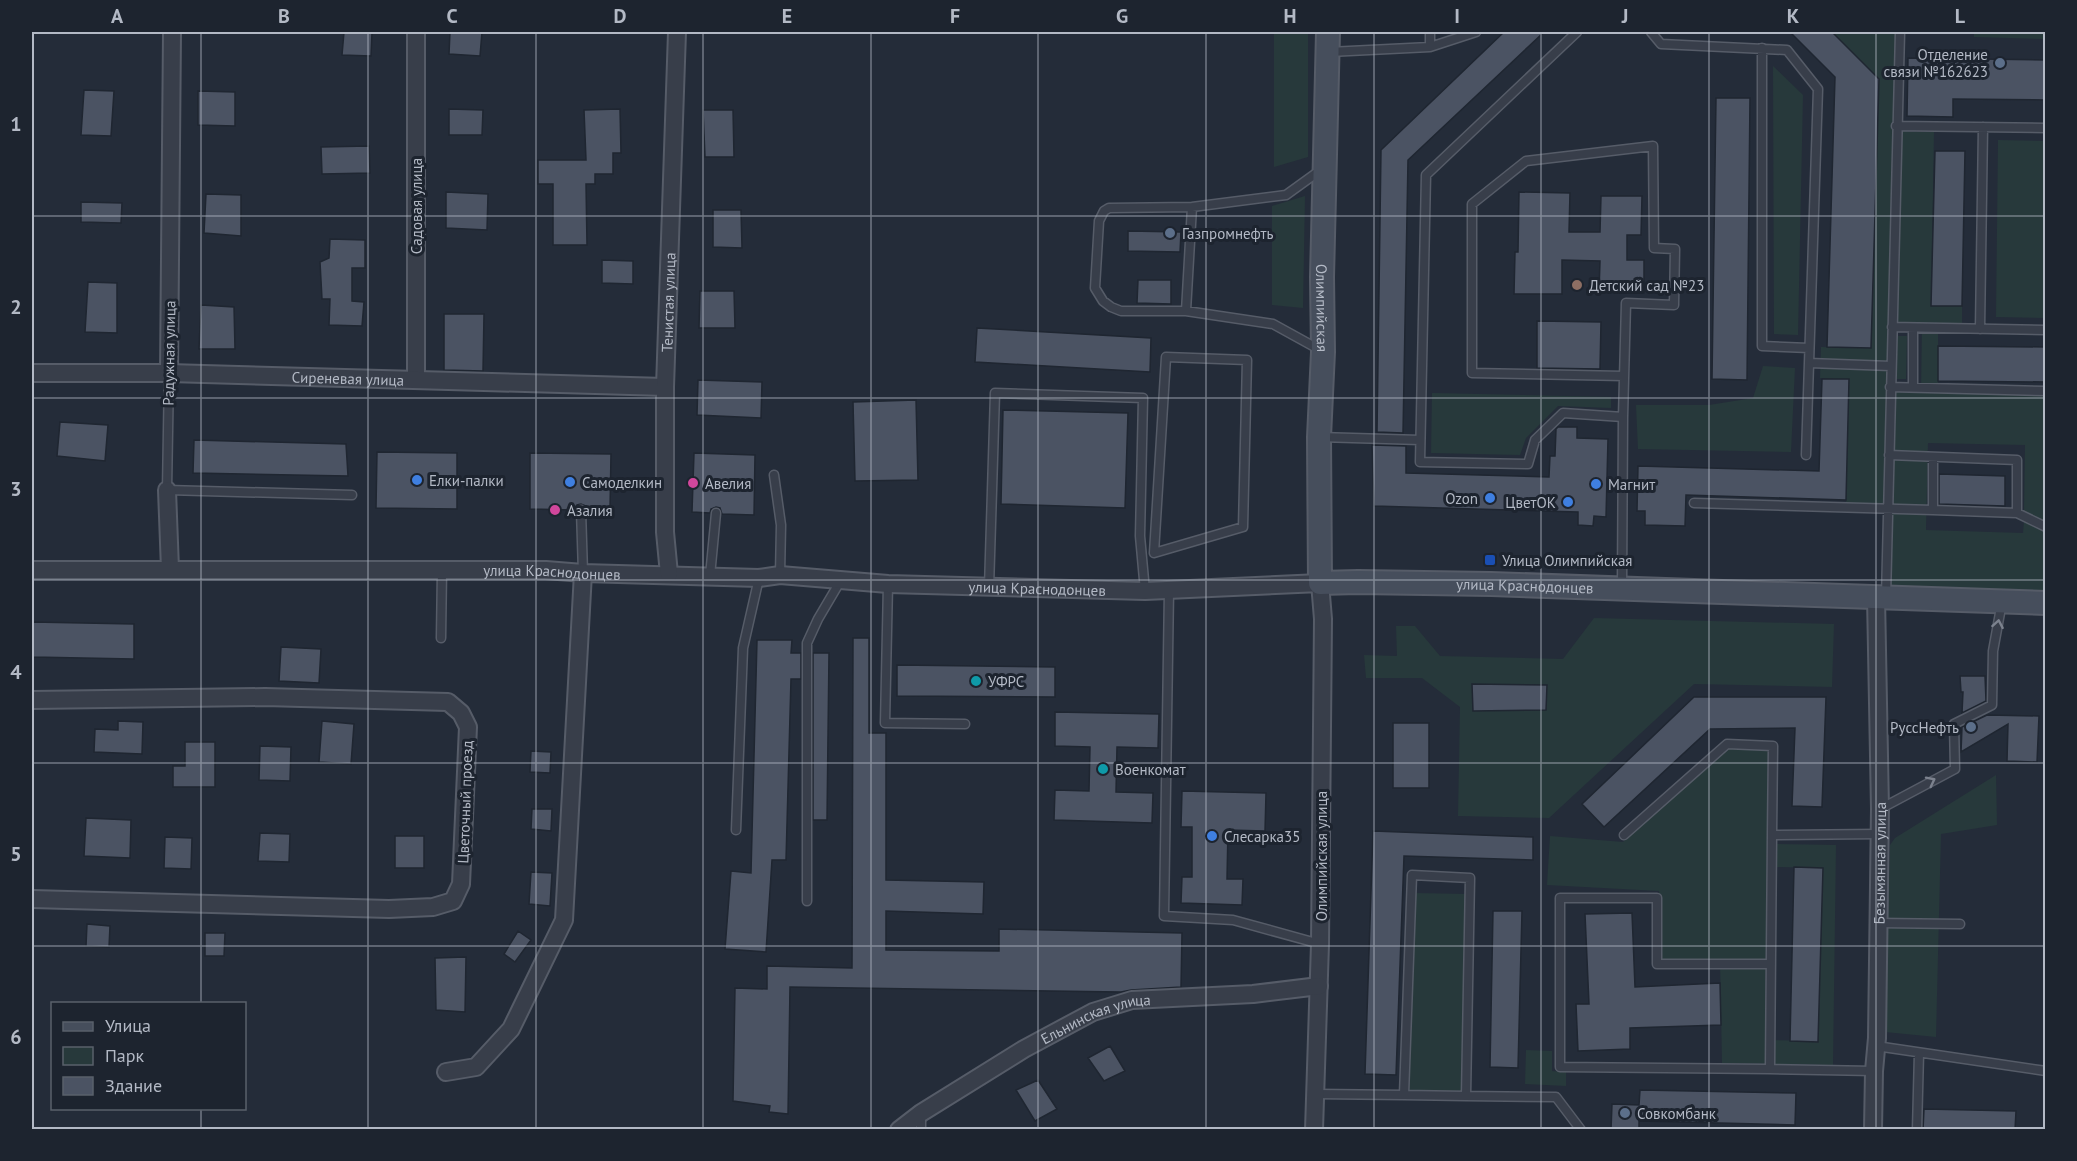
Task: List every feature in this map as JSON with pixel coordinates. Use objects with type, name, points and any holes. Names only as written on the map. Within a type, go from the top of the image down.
[{"type":"main road","name":"Олимпийская","points":[[1320,583],[1319,437],[1323,352],[1324,167],[1328,42]]},
{"type":"main road","name":"улица Краснодонцев","points":[[1320,583],[1491,584],[2046,603]]},
{"type":"street","name":"Радужная улица","points":[[169,373],[172,32]]},
{"type":"street","name":"Садовая улица","points":[[416,32],[416,380]]},
{"type":"street","name":"Тенистая улица","points":[[669,574],[665,532],[672,483],[665,387],[677,32]]},
{"type":"street","name":"Сиреневая улица","points":[[32,373],[169,373],[665,387]]},
{"type":"street","points":[[166,490],[170,569]]},
{"type":"street","name":"улица Краснодонцев","points":[[32,570],[546,570],[759,578],[780,575],[888,584],[1145,591],[1320,583]]},
{"type":"street","points":[[446,1072],[476,1067],[512,1029],[564,920],[583,573]]},
{"type":"street","name":"Олимпийская улица","points":[[1314,1130],[1320,944],[1323,619],[1320,583]]},
{"type":"street","name":"Безымянная улица","points":[[1873,1130],[1880,834],[1881,597]]},
{"type":"street","name":"Цветочный проезд","points":[[32,700],[265,697],[448,702],[461,713],[468,727],[462,884],[453,901],[433,907],[389,909],[32,899]]},
{"type":"street","name":"Ельнинская улица","points":[[899,1130],[921,1121],[1024,1046],[1093,1012],[1132,1000],[1253,994],[1319,986]]},
{"type":"lane","points":[[1430,32],[1430,47]]},
{"type":"lane","points":[[1328,42],[1430,47],[1476,32]]},
{"type":"lane","points":[[1577,32],[1426,175],[1420,462],[1528,464],[1535,440],[1563,413],[1623,417]]},
{"type":"lane","points":[[1651,32],[1661,44],[1787,50],[1818,89],[1806,455]]},
{"type":"lane","points":[[1881,597],[1889,455],[1900,32]]},
{"type":"lane","points":[[1762,48],[1762,346],[1809,348]]},
{"type":"lane","points":[[1896,126],[2046,128]]},
{"type":"lane","points":[[1980,329],[1983,127]]},
{"type":"lane","points":[[1622,589],[1626,303],[1674,305],[1675,249],[1654,248],[1653,146],[1526,161],[1472,204],[1472,373],[1624,376]]},
{"type":"lane","points":[[1323,352],[1273,324],[1186,311],[1121,311],[1103,301],[1095,288],[1099,221],[1109,208],[1192,207],[1286,195],[1324,167]]},
{"type":"lane","points":[[1186,311],[1192,207]]},
{"type":"lane","points":[[1892,327],[2046,330]]},
{"type":"lane","points":[[1912,387],[1913,328]]},
{"type":"lane","points":[[1166,357],[1248,360],[1244,527],[1154,553],[1166,357]]},
{"type":"lane","points":[[1809,363],[1891,366]]},
{"type":"lane","name":"Радужная улица","points":[[166,490],[169,373]]},
{"type":"lane","points":[[1890,387],[2046,391]]},
{"type":"lane","points":[[989,588],[995,393],[1143,398],[1140,536],[1145,591]]},
{"type":"lane","points":[[1319,437],[1420,440]]},
{"type":"lane","points":[[1889,455],[2017,460],[2017,513]]},
{"type":"lane","points":[[1933,456],[1933,510]]},
{"type":"lane","points":[[774,475],[781,525],[780,575]]},
{"type":"lane","points":[[166,490],[352,495]]},
{"type":"lane","points":[[1694,503],[2017,513],[2046,527]]},
{"type":"lane","points":[[581,510],[583,573]]},
{"type":"lane","points":[[710,576],[716,513]]},
{"type":"lane","points":[[441,638],[442,570]]},
{"type":"lane","points":[[736,830],[743,648],[759,578]]},
{"type":"lane","points":[[807,901],[807,643],[841,580]]},
{"type":"lane","points":[[888,584],[885,723],[964,724]]},
{"type":"lane","points":[[1169,590],[1164,916],[1233,920],[1320,944]]},
{"type":"lane","points":[[1880,809],[1955,769],[1954,724],[1992,705],[1993,651],[2002,602]]},
{"type":"lane","points":[[1624,835],[1727,744],[1773,746],[1770,1069]]},
{"type":"lane","points":[[1772,835],[1880,834]]},
{"type":"lane","points":[[1404,1095],[1412,876],[1470,879],[1466,1096]]},
{"type":"lane","points":[[1771,964],[1657,964],[1657,898],[1560,898],[1560,1067],[1874,1071]]},
{"type":"lane","points":[[1878,923],[1960,924]]},
{"type":"lane","points":[[1876,1046],[2046,1071]]},
{"type":"lane","points":[[1917,1130],[1919,1053]]},
{"type":"lane","points":[[1316,1094],[1556,1097],[1581,1130]]},
{"type":"green space","points":[[1274,32],[1308,32],[1308,157],[1274,167]]},
{"type":"green space","points":[[1832,32],[1897,32],[1893,131],[1934,132],[1931,305],[1962,306],[1962,325],[1938,325],[1938,391],[2045,394],[2045,521],[2024,511],[2025,445],[1928,443],[1926,530],[2023,533],[2024,521],[2045,532],[2045,596],[1890,593],[1890,506],[1846,504],[1849,380],[1820,378],[1821,347],[1871,348],[1879,79]],"holes":[[[1888,324],[1922,324],[1921,391],[1886,389]]]},
{"type":"green space","points":[[1974,32],[2045,32],[2045,39],[1974,37]]},
{"type":"green space","points":[[1773,66],[1803,95],[1798,335],[1774,334]]},
{"type":"green space","points":[[1998,140],[2045,141],[2045,318],[1996,317]]},
{"type":"green space","points":[[1305,196],[1303,308],[1272,305],[1272,206]]},
{"type":"green space","points":[[1897,336],[1907,336],[1906,379],[1896,379]]},
{"type":"green space","points":[[1763,366],[1795,368],[1791,452],[1638,449],[1636,405],[1709,405],[1753,398]]},
{"type":"green space","points":[[1432,393],[1611,397],[1611,408],[1558,406],[1526,438],[1520,455],[1431,453]]},
{"type":"green space","points":[[1594,618],[1834,624],[1832,687],[1694,684],[1549,818],[1458,816],[1460,707],[1422,678],[1366,678],[1364,655],[1397,656],[1396,626],[1415,626],[1440,656],[1563,659]]},
{"type":"green space","points":[[1728,747],[1768,749],[1765,1040],[1818,1041],[1823,868],[1776,867],[1777,844],[1836,845],[1833,1065],[1722,1063],[1720,961],[1660,962],[1659,891],[1547,885],[1550,836],[1623,842]]},
{"type":"green space","points":[[1996,775],[1997,825],[1941,834],[1936,1037],[1885,1032],[1890,845],[1895,838]]},
{"type":"green space","points":[[1414,893],[1467,894],[1463,1093],[1407,1092]]},
{"type":"green space","points":[[1526,1050],[1552,1051],[1552,1071],[1566,1072],[1566,1086],[1525,1084]]},
{"type":"building","points":[[344,32],[372,32],[371,56],[342,55]]},
{"type":"building","points":[[450,32],[482,32],[480,56],[449,54]]},
{"type":"building","points":[[1504,32],[1544,32],[1408,160],[1403,433],[1377,432],[1381,150]]},
{"type":"building","points":[[1790,32],[1832,32],[1879,79],[1871,348],[1827,347],[1835,77]]},
{"type":"building","points":[[1908,58],[2046,60],[2046,100],[1953,99],[1953,117],[1907,116]]},
{"type":"building","points":[[84,90],[114,91],[111,136],[81,135]]},
{"type":"building","points":[[198,91],[235,92],[235,126],[198,125]]},
{"type":"building","points":[[1716,98],[1750,98],[1747,380],[1712,379]]},
{"type":"building","points":[[449,109],[483,110],[482,135],[449,135]]},
{"type":"building","points":[[620,109],[621,153],[613,153],[613,174],[595,174],[595,184],[586,184],[587,245],[553,245],[553,184],[538,184],[538,160],[586,160],[584,110]]},
{"type":"building","points":[[703,110],[733,110],[734,157],[705,157]]},
{"type":"building","points":[[369,146],[370,173],[322,174],[321,147]]},
{"type":"building","points":[[1935,151],[1965,151],[1962,306],[1931,306]]},
{"type":"building","points":[[446,192],[488,194],[487,230],[446,228]]},
{"type":"building","points":[[1519,192],[1570,193],[1569,232],[1600,232],[1601,196],[1642,196],[1641,235],[1627,235],[1627,260],[1644,260],[1644,293],[1599,292],[1600,261],[1562,260],[1562,294],[1514,294],[1515,252],[1518,252]]},
{"type":"building","points":[[206,194],[241,195],[241,236],[204,233]]},
{"type":"building","points":[[81,202],[122,203],[121,223],[81,222]]},
{"type":"building","points":[[713,210],[741,210],[742,248],[713,247]]},
{"type":"building","points":[[1128,231],[1181,232],[1180,252],[1128,251]]},
{"type":"building","points":[[330,239],[365,240],[365,268],[352,268],[352,301],[364,302],[362,326],[329,325],[330,299],[322,299],[320,262],[329,258]]},
{"type":"building","points":[[602,260],[633,261],[633,284],[602,283]]},
{"type":"building","points":[[1138,280],[1171,280],[1171,304],[1137,303]]},
{"type":"building","points":[[88,282],[117,283],[117,333],[85,332]]},
{"type":"building","points":[[700,291],[734,291],[735,328],[699,328]]},
{"type":"building","points":[[201,305],[234,307],[235,349],[199,349]]},
{"type":"building","points":[[444,314],[484,314],[483,371],[444,370]]},
{"type":"building","points":[[1537,321],[1601,322],[1600,369],[1537,368]]},
{"type":"building","points":[[977,328],[1151,338],[1150,372],[975,362]]},
{"type":"building","points":[[1938,346],[2046,347],[2046,382],[1938,381]]},
{"type":"building","points":[[1822,379],[1849,379],[1846,500],[1686,495],[1685,526],[1645,525],[1645,511],[1637,511],[1638,466],[1819,471]]},
{"type":"building","points":[[698,380],[762,382],[761,418],[697,415]]},
{"type":"building","points":[[916,400],[918,480],[855,481],[853,402]]},
{"type":"building","points":[[1003,410],[1128,413],[1125,508],[1001,504]]},
{"type":"building","points":[[60,422],[108,425],[105,461],[57,456]]},
{"type":"building","points":[[1558,427],[1577,427],[1577,438],[1608,439],[1606,517],[1594,516],[1593,526],[1578,525],[1578,512],[1374,506],[1372,445],[1406,446],[1406,473],[1549,477],[1550,456],[1555,456]]},
{"type":"building","points":[[194,440],[346,444],[348,476],[193,473]]},
{"type":"building","name":"Елки-палки","points":[[377,452],[457,453],[457,509],[376,508]]},
{"type":"building","name":"Самоделкин","points":[[530,453],[611,454],[610,510],[587,510],[586,506],[581,504],[577,505],[575,510],[530,509]]},
{"type":"building","points":[[694,453],[755,455],[754,515],[722,514],[720,508],[716,507],[711,509],[710,513],[692,512]]},
{"type":"building","points":[[1939,474],[2005,476],[2005,506],[1939,504]]},
{"type":"building","points":[[32,622],[134,624],[134,659],[32,657]]},
{"type":"building","points":[[853,638],[869,638],[869,733],[886,733],[886,880],[984,882],[983,914],[886,911],[886,950],[999,951],[999,929],[1182,933],[1181,987],[1121,992],[790,987],[788,1114],[769,1112],[770,1106],[733,1101],[735,988],[767,989],[767,966],[852,968]]},
{"type":"building","points":[[757,640],[792,640],[791,653],[801,653],[801,679],[791,679],[786,860],[772,860],[766,952],[725,949],[731,871],[751,873]]},
{"type":"building","points":[[281,647],[321,649],[319,683],[279,681]]},
{"type":"building","points":[[813,653],[829,653],[827,820],[813,820]]},
{"type":"building","name":"УФРС","points":[[897,665],[1055,667],[1055,697],[897,696]]},
{"type":"building","points":[[1960,676],[1985,676],[1986,701],[1962,713],[1963,692],[1961,692]]},
{"type":"building","points":[[1472,684],[1547,685],[1546,710],[1473,711]]},
{"type":"building","points":[[1694,697],[1826,697],[1822,807],[1792,806],[1795,728],[1710,729],[1604,827],[1582,804]]},
{"type":"building","name":"Военкомат","points":[[1055,712],[1159,714],[1158,748],[1117,747],[1116,792],[1153,793],[1152,823],[1054,820],[1055,790],[1089,791],[1090,747],[1055,746]]},
{"type":"building","points":[[1987,715],[2039,716],[2037,762],[2007,761],[2008,724],[1961,752],[1962,727]]},
{"type":"building","points":[[118,721],[143,722],[142,754],[94,752],[95,729],[118,730]]},
{"type":"building","points":[[322,721],[354,724],[351,764],[319,762]]},
{"type":"building","points":[[1393,723],[1429,723],[1429,788],[1393,788]]},
{"type":"building","points":[[185,742],[215,742],[215,787],[173,787],[173,766],[185,766]]},
{"type":"building","points":[[260,746],[291,747],[290,781],[259,780]]},
{"type":"building","points":[[531,751],[551,752],[550,773],[530,772]]},
{"type":"building","points":[[1182,791],[1266,793],[1265,831],[1228,830],[1227,879],[1243,879],[1242,905],[1181,903],[1182,877],[1192,877],[1192,827],[1181,827]]},
{"type":"building","points":[[532,809],[552,809],[551,831],[531,829]]},
{"type":"building","points":[[86,818],[131,820],[130,858],[84,856]]},
{"type":"building","points":[[1373,831],[1533,837],[1533,860],[1404,856],[1396,1075],[1365,1074]]},
{"type":"building","points":[[260,833],[290,834],[289,862],[258,861]]},
{"type":"building","points":[[395,836],[424,836],[424,868],[395,868]]},
{"type":"building","points":[[165,837],[192,838],[191,869],[164,868]]},
{"type":"building","points":[[1794,867],[1823,868],[1818,1042],[1790,1041]]},
{"type":"building","points":[[531,872],[552,873],[550,906],[529,904]]},
{"type":"building","points":[[1493,911],[1522,911],[1518,1068],[1490,1067]]},
{"type":"building","points":[[1632,913],[1635,987],[1720,983],[1721,1025],[1630,1028],[1630,1049],[1578,1051],[1576,1004],[1589,1004],[1585,914]]},
{"type":"building","points":[[87,924],[110,926],[109,947],[86,946]]},
{"type":"building","points":[[518,931],[531,940],[515,962],[504,954]]},
{"type":"building","points":[[205,933],[225,933],[224,956],[205,956]]},
{"type":"building","points":[[466,957],[465,1012],[436,1010],[435,958]]},
{"type":"building","points":[[1110,1046],[1125,1071],[1104,1081],[1088,1058]]},
{"type":"building","points":[[1038,1080],[1057,1109],[1035,1121],[1016,1090]]},
{"type":"building","points":[[1640,1090],[1796,1093],[1795,1125],[1639,1121],[1639,1130],[1611,1130],[1612,1104],[1639,1105]]},
{"type":"building","points":[[1924,1109],[2016,1111],[2015,1130],[1923,1130]]},
{"type":"place","name":"Отделение связи №162623","points":[[2000,63]]},
{"type":"place","name":"Газпромнефть","points":[[1170,233]]},
{"type":"place","name":"Детский сад №23","points":[[1577,285]]},
{"type":"place","name":"Елки-палки","points":[[417,480]]},
{"type":"place","name":"Самоделкин","points":[[570,482]]},
{"type":"place","name":"Авелия","points":[[693,483]]},
{"type":"place","name":"Магнит","points":[[1596,484]]},
{"type":"place","name":"Ozon","points":[[1490,498]]},
{"type":"place","name":"ЦветОК","points":[[1568,502]]},
{"type":"place","name":"Азалия","points":[[555,510]]},
{"type":"place","name":"Улица Олимпийская","points":[[1490,560]]},
{"type":"place","name":"УФРС","points":[[976,681]]},
{"type":"place","name":"РуссНефть","points":[[1971,727]]},
{"type":"place","name":"Военкомат","points":[[1103,769]]},
{"type":"place","name":"Слесарка35","points":[[1212,836]]},
{"type":"place","name":"Совкомбанк","points":[[1625,1113]]}]
